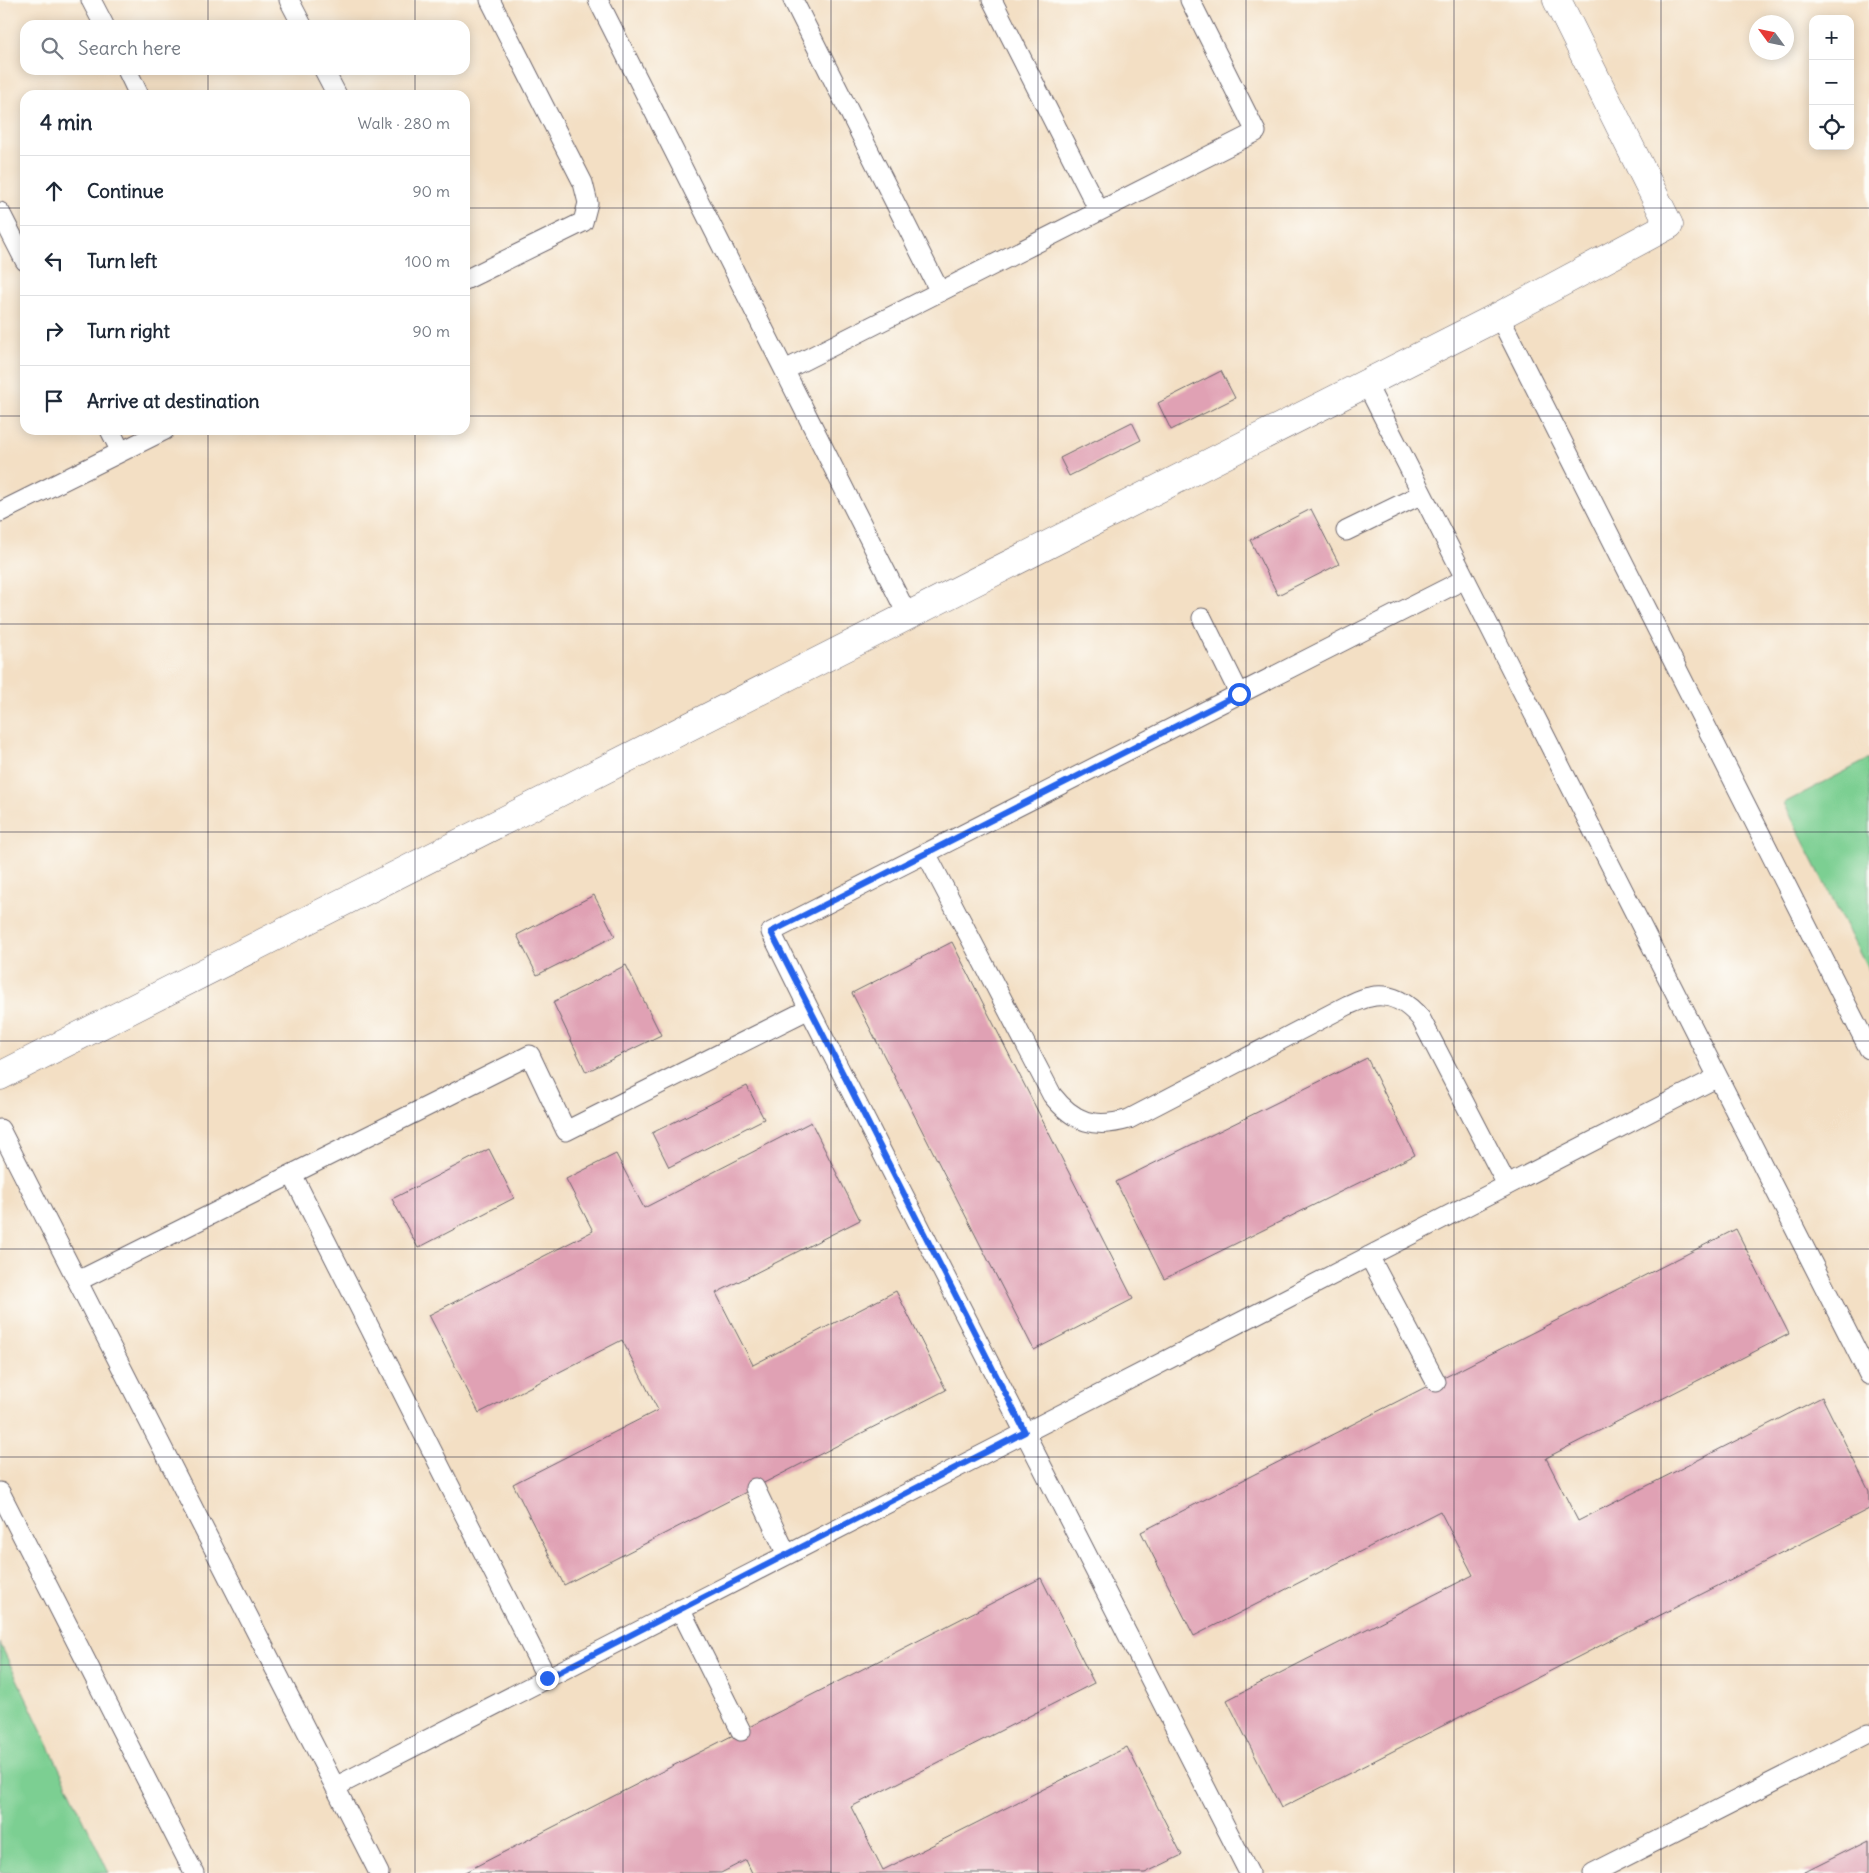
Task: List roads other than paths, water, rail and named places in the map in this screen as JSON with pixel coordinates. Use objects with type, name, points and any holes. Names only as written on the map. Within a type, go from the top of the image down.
[{"type":"street","points":[[0,1076],[1499,316],[1668,225],[1557,0]]},
{"type":"lane","points":[[91,0],[101,20]]},
{"type":"lane","points":[[289,0],[299,20]]},
{"type":"lane","points":[[470,278],[583,222],[588,203],[583,183],[490,0]]},
{"type":"lane","points":[[598,0],[908,616]]},
{"type":"lane","points":[[793,0],[940,292]]},
{"type":"lane","points":[[992,0],[1099,211]]},
{"type":"lane","points":[[785,370],[1256,132],[1190,0]]},
{"type":"lane","points":[[129,75],[136,90]]},
{"type":"lane","points":[[327,75],[334,90]]},
{"type":"lane","points":[[0,212],[20,251]]},
{"type":"lane","points":[[1499,316],[1869,1049]]},
{"type":"lane","points":[[1366,383],[1869,1375]]},
{"type":"lane","points":[[112,435],[121,452]]},
{"type":"lane","points":[[0,512],[155,435]]},
{"type":"lane","points":[[1346,532],[1422,494]]},
{"type":"lane","points":[[1249,1873],[771,932],[1465,579]]},
{"type":"lane","points":[[1202,618],[1239,694]]},
{"type":"lane","points":[[926,853],[1052,1095],[1059,1104],[1084,1122],[1101,1125],[1129,1119],[1348,1005],[1370,997],[1382,996],[1404,1003],[1422,1019],[1507,1185]]},
{"type":"lane","points":[[78,1281],[530,1055],[566,1130],[809,1009]]},
{"type":"lane","points":[[335,1786],[1718,1077]]},
{"type":"lane","points":[[0,1129],[379,1873]]},
{"type":"lane","points":[[292,1174],[547,1678]]},
{"type":"lane","points":[[1369,1256],[1436,1382]]},
{"type":"lane","points":[[755,1488],[787,1555]]},
{"type":"lane","points":[[0,1492],[194,1873]]},
{"type":"lane","points":[[680,1610],[741,1731]]},
{"type":"lane","points":[[1593,1873],[1869,1733]]}]
